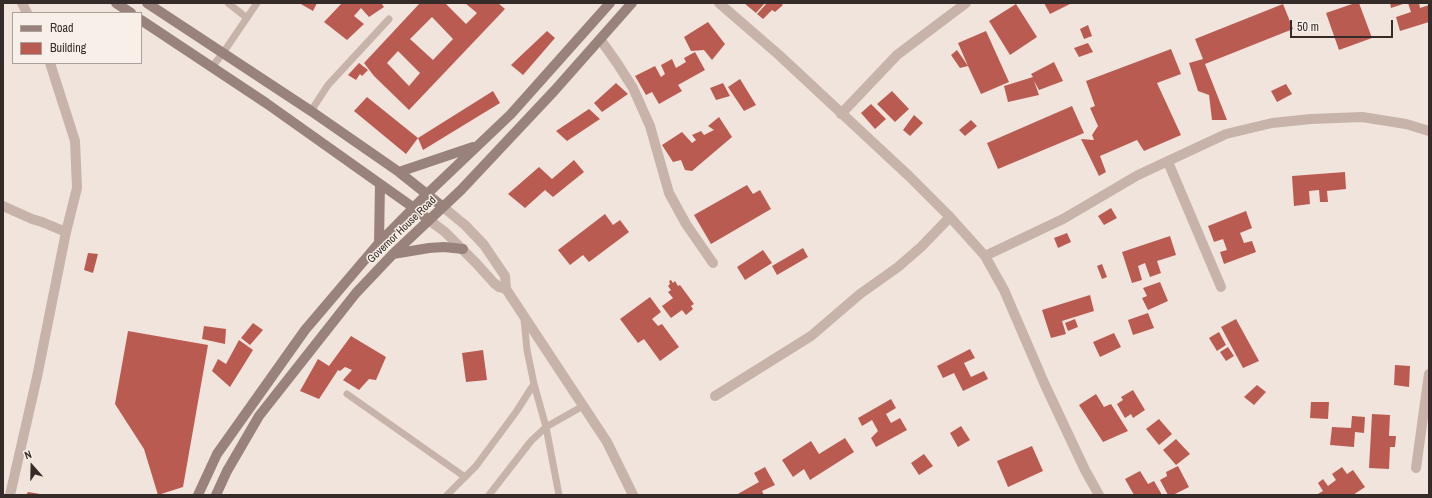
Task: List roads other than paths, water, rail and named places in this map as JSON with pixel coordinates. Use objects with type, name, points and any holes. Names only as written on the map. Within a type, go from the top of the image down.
[{"type":"main road","points":[[116,3],[130,12]]},
{"type":"main road","points":[[147,3],[311,111],[399,172],[443,206]]},
{"type":"main road","name":"Governor House Road","points":[[198,495],[217,454],[305,330],[379,243],[426,194],[511,114],[610,3]]},
{"type":"main road","name":"Governor House Road","points":[[216,495],[226,471],[259,416],[356,293],[393,254],[461,190],[529,118],[632,3]]},
{"type":"main road","points":[[142,21],[212,67],[429,220]]},
{"type":"main road","points":[[399,172],[477,146]]},
{"type":"main road","points":[[379,243],[380,184]]},
{"type":"main road","points":[[393,254],[437,247],[463,249]]},
{"type":"street","points":[[22,3],[26,12]]},
{"type":"street","points":[[719,3],[779,55],[910,177],[950,217],[985,256],[1004,290],[1045,385],[1085,470],[1099,495]]},
{"type":"street","points":[[841,114],[897,55],[966,3]]},
{"type":"street","points":[[600,39],[633,88],[650,126],[669,193],[686,224],[713,263]]},
{"type":"street","points":[[10,495],[38,377],[66,232],[77,188],[75,141],[50,64]]},
{"type":"street","points":[[985,256],[1063,218],[1138,175],[1226,134],[1272,123],[1311,119],[1362,117],[1406,124],[1429,131]]},
{"type":"street","points":[[1168,162],[1221,287]]},
{"type":"street","points":[[3,206],[66,232]]},
{"type":"street","points":[[443,206],[465,225],[484,245],[504,276],[506,289],[607,442],[634,495]]},
{"type":"street","points":[[715,396],[811,336],[860,294],[898,267],[921,247],[950,217]]},
{"type":"street","points":[[429,220],[445,232],[463,249],[494,283],[499,287],[506,289]]},
{"type":"street","points":[[1416,468],[1429,374]]},
{"type":"lane","points":[[228,3],[247,18]]},
{"type":"lane","points":[[212,67],[257,3]]},
{"type":"lane","points":[[311,111],[328,84],[389,19]]},
{"type":"lane","points":[[524,315],[527,350],[534,384],[546,428],[559,495]]},
{"type":"lane","points":[[447,495],[476,466],[512,418],[534,384]]},
{"type":"lane","points":[[347,394],[465,477]]},
{"type":"lane","points":[[489,495],[532,441],[546,428],[583,406]]}]
